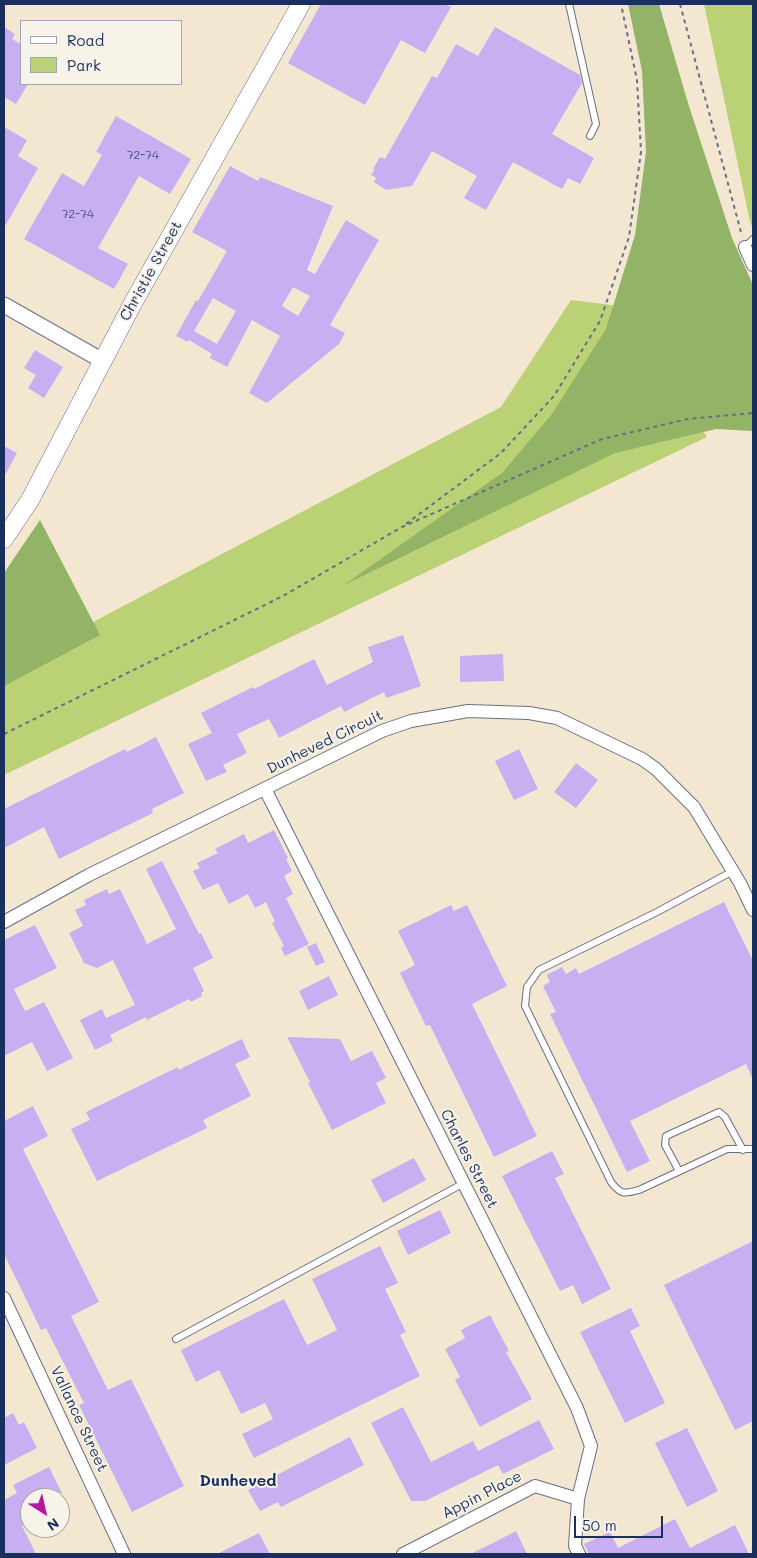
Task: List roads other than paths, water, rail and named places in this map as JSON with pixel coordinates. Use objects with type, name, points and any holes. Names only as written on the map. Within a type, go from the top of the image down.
[{"type":"main road","name":"Christie Street","points":[[4,539],[30,500],[102,360],[301,4]]},
{"type":"street","points":[[749,243],[753,264]]},
{"type":"street","points":[[4,305],[102,360]]},
{"type":"street","name":"Dunheved Circuit","points":[[4,922],[89,875],[382,731],[411,721],[468,711],[530,713],[557,718],[642,759],[656,769],[694,806],[733,871],[753,910]]},
{"type":"street","name":"Charles Street","points":[[265,789],[577,1408],[590,1446],[578,1498],[575,1546],[579,1554]]},
{"type":"street","name":"Vallance Street","points":[[4,1298],[124,1554]]},
{"type":"street","name":"Appin Place","points":[[403,1554],[535,1486],[578,1498]]},
{"type":"lane","points":[[569,4],[596,124],[590,136]]},
{"type":"lane","points":[[733,871],[657,912],[539,970],[527,987],[525,1006],[611,1182],[618,1191],[627,1194],[639,1190],[727,1149],[753,1149]]},
{"type":"lane","points":[[679,1171],[665,1145],[666,1136],[719,1112],[725,1117],[743,1150]]},
{"type":"lane","points":[[176,1339],[464,1183]]},
{"type":"district","name":"Dunheved","points":[[238,1481]]}]
